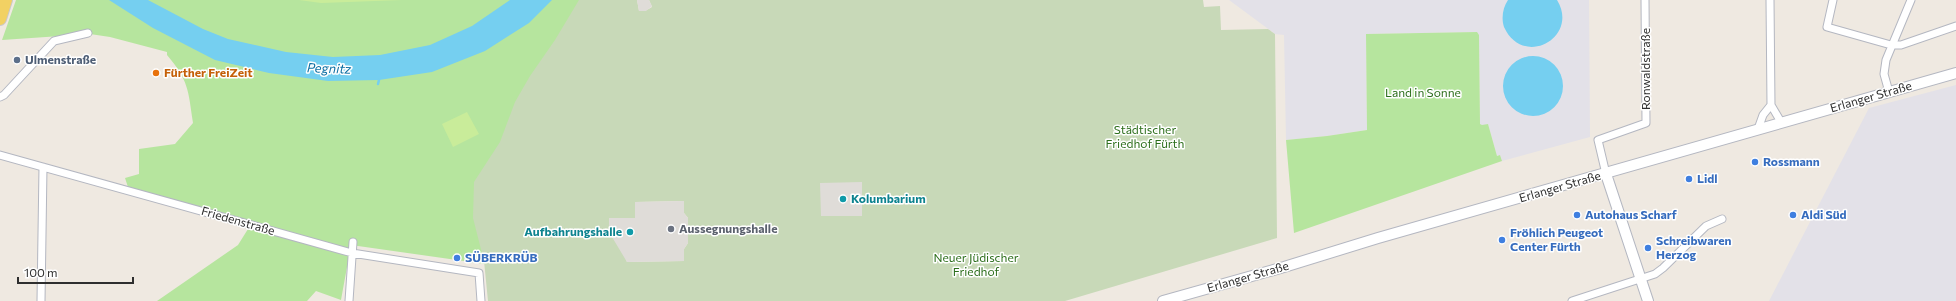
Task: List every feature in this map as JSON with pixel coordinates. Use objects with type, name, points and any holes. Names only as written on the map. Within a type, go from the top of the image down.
[{"type":"main road","points":[[0,19],[6,0]]},
{"type":"main road","name":"Erlanger Straße","points":[[1163,301],[1284,267],[1386,235],[1606,174],[1781,122],[1956,73]]},
{"type":"main road","points":[[1606,174],[1648,301]]},
{"type":"street","name":"Ronwaldstraße","points":[[1606,174],[1598,140],[1646,123],[1645,0]]},
{"type":"street","points":[[1770,0],[1771,105],[1781,122]]},
{"type":"street","points":[[1833,0],[1827,28],[1891,46],[1901,45],[1956,26]]},
{"type":"street","points":[[1889,92],[1884,74],[1886,60],[1912,0]]},
{"type":"street","points":[[0,97],[4,95],[54,41],[88,33]]},
{"type":"street","points":[[1758,129],[1763,115],[1771,105]]},
{"type":"street","name":"Friedenstraße","points":[[0,155],[352,253],[479,273],[482,301]]},
{"type":"street","points":[[41,301],[43,167]]},
{"type":"street","points":[[1576,300],[1655,274],[1706,226],[1722,218]]},
{"type":"street","points":[[349,301],[353,242]]},
{"type":"shaded area","points":[[637,0],[649,0],[652,6],[646,11],[639,11]]},
{"type":"shaded area","points":[[1229,0],[1589,0],[1590,137],[1502,161],[1500,155],[1497,156],[1488,124],[1482,126],[1480,124],[1479,35],[1476,32],[1366,34],[1367,130],[1286,140],[1284,35],[1275,34]]},
{"type":"shaded area","points":[[1956,85],[1956,301],[1769,301],[1869,108]]},
{"type":"shaded area","points":[[862,182],[862,216],[821,216],[820,183]]},
{"type":"shaded area","points":[[684,201],[684,213],[688,218],[688,243],[684,249],[684,261],[627,262],[609,232],[609,218],[635,218],[635,202]]},
{"type":"green space","points":[[16,0],[598,0],[485,264],[351,245],[341,300],[316,291],[307,301],[157,301],[238,245],[248,229],[129,190],[125,178],[139,174],[139,149],[175,144],[193,123],[184,79],[167,55],[167,52],[110,37],[90,34],[2,40]]},
{"type":"green space","points":[[299,0],[402,0],[321,3]]},
{"type":"green space","name":"Städtischer Friedhof Fürth","points":[[579,0],[637,0],[639,11],[652,7],[649,0],[1203,0],[1204,7],[1220,6],[1221,30],[1268,29],[1275,34],[1277,238],[1065,301],[488,301],[484,261],[473,218],[474,182],[500,142],[515,102],[530,76],[555,40]],"holes":[[[684,201],[684,213],[688,218],[688,243],[684,249],[684,261],[627,262],[609,218],[635,218],[635,202]]]},
{"type":"green space","name":"Land in Sonne","points":[[1477,32],[1479,35],[1480,124],[1488,124],[1497,156],[1500,155],[1502,161],[1294,233],[1286,140],[1367,130],[1366,34]]},
{"type":"green space","points":[[467,112],[479,134],[453,147],[442,124]]},
{"type":"water","name":"Pegnitz","points":[[109,0],[148,0],[203,29],[228,39],[286,52],[333,57],[380,55],[430,45],[472,26],[510,0],[552,0],[529,23],[485,51],[432,72],[379,80],[328,81],[269,73],[215,60],[153,28]]},
{"type":"water","points":[[1508,0],[1557,0],[1562,14],[1561,26],[1555,36],[1546,43],[1535,47],[1524,46],[1513,39],[1504,27],[1503,20],[1504,9]]},
{"type":"water","points":[[1533,56],[1550,61],[1558,69],[1563,86],[1558,103],[1550,111],[1533,116],[1516,111],[1508,103],[1503,86],[1508,69],[1516,61]]},
{"type":"waterway","points":[[378,84],[379,80]]},
{"type":"place","name":"Ulmenstraße","points":[[17,60]]},
{"type":"place","name":"Fürther FreiZeit","points":[[156,73]]},
{"type":"place","name":"Rossmann","points":[[1755,162]]},
{"type":"place","name":"Lidl","points":[[1689,179]]},
{"type":"place","name":"Kolumbarium","points":[[843,199]]},
{"type":"place","name":"Autohaus Scharf","points":[[1577,215]]},
{"type":"place","name":"Aldi Süd","points":[[1793,215]]},
{"type":"place","name":"Aussegnungshalle","points":[[671,229]]},
{"type":"place","name":"Aufbahrungshalle","points":[[630,232]]},
{"type":"place","name":"Fröhlich Peugeot Center Fürth","points":[[1502,240]]},
{"type":"place","name":"Schreibwaren Herzog","points":[[1648,248]]},
{"type":"place","name":"SÜBERKRÜB","points":[[457,258]]},
{"type":"park label","name":"Neuer Jüdischer Friedhof","points":[[976,265]]}]
